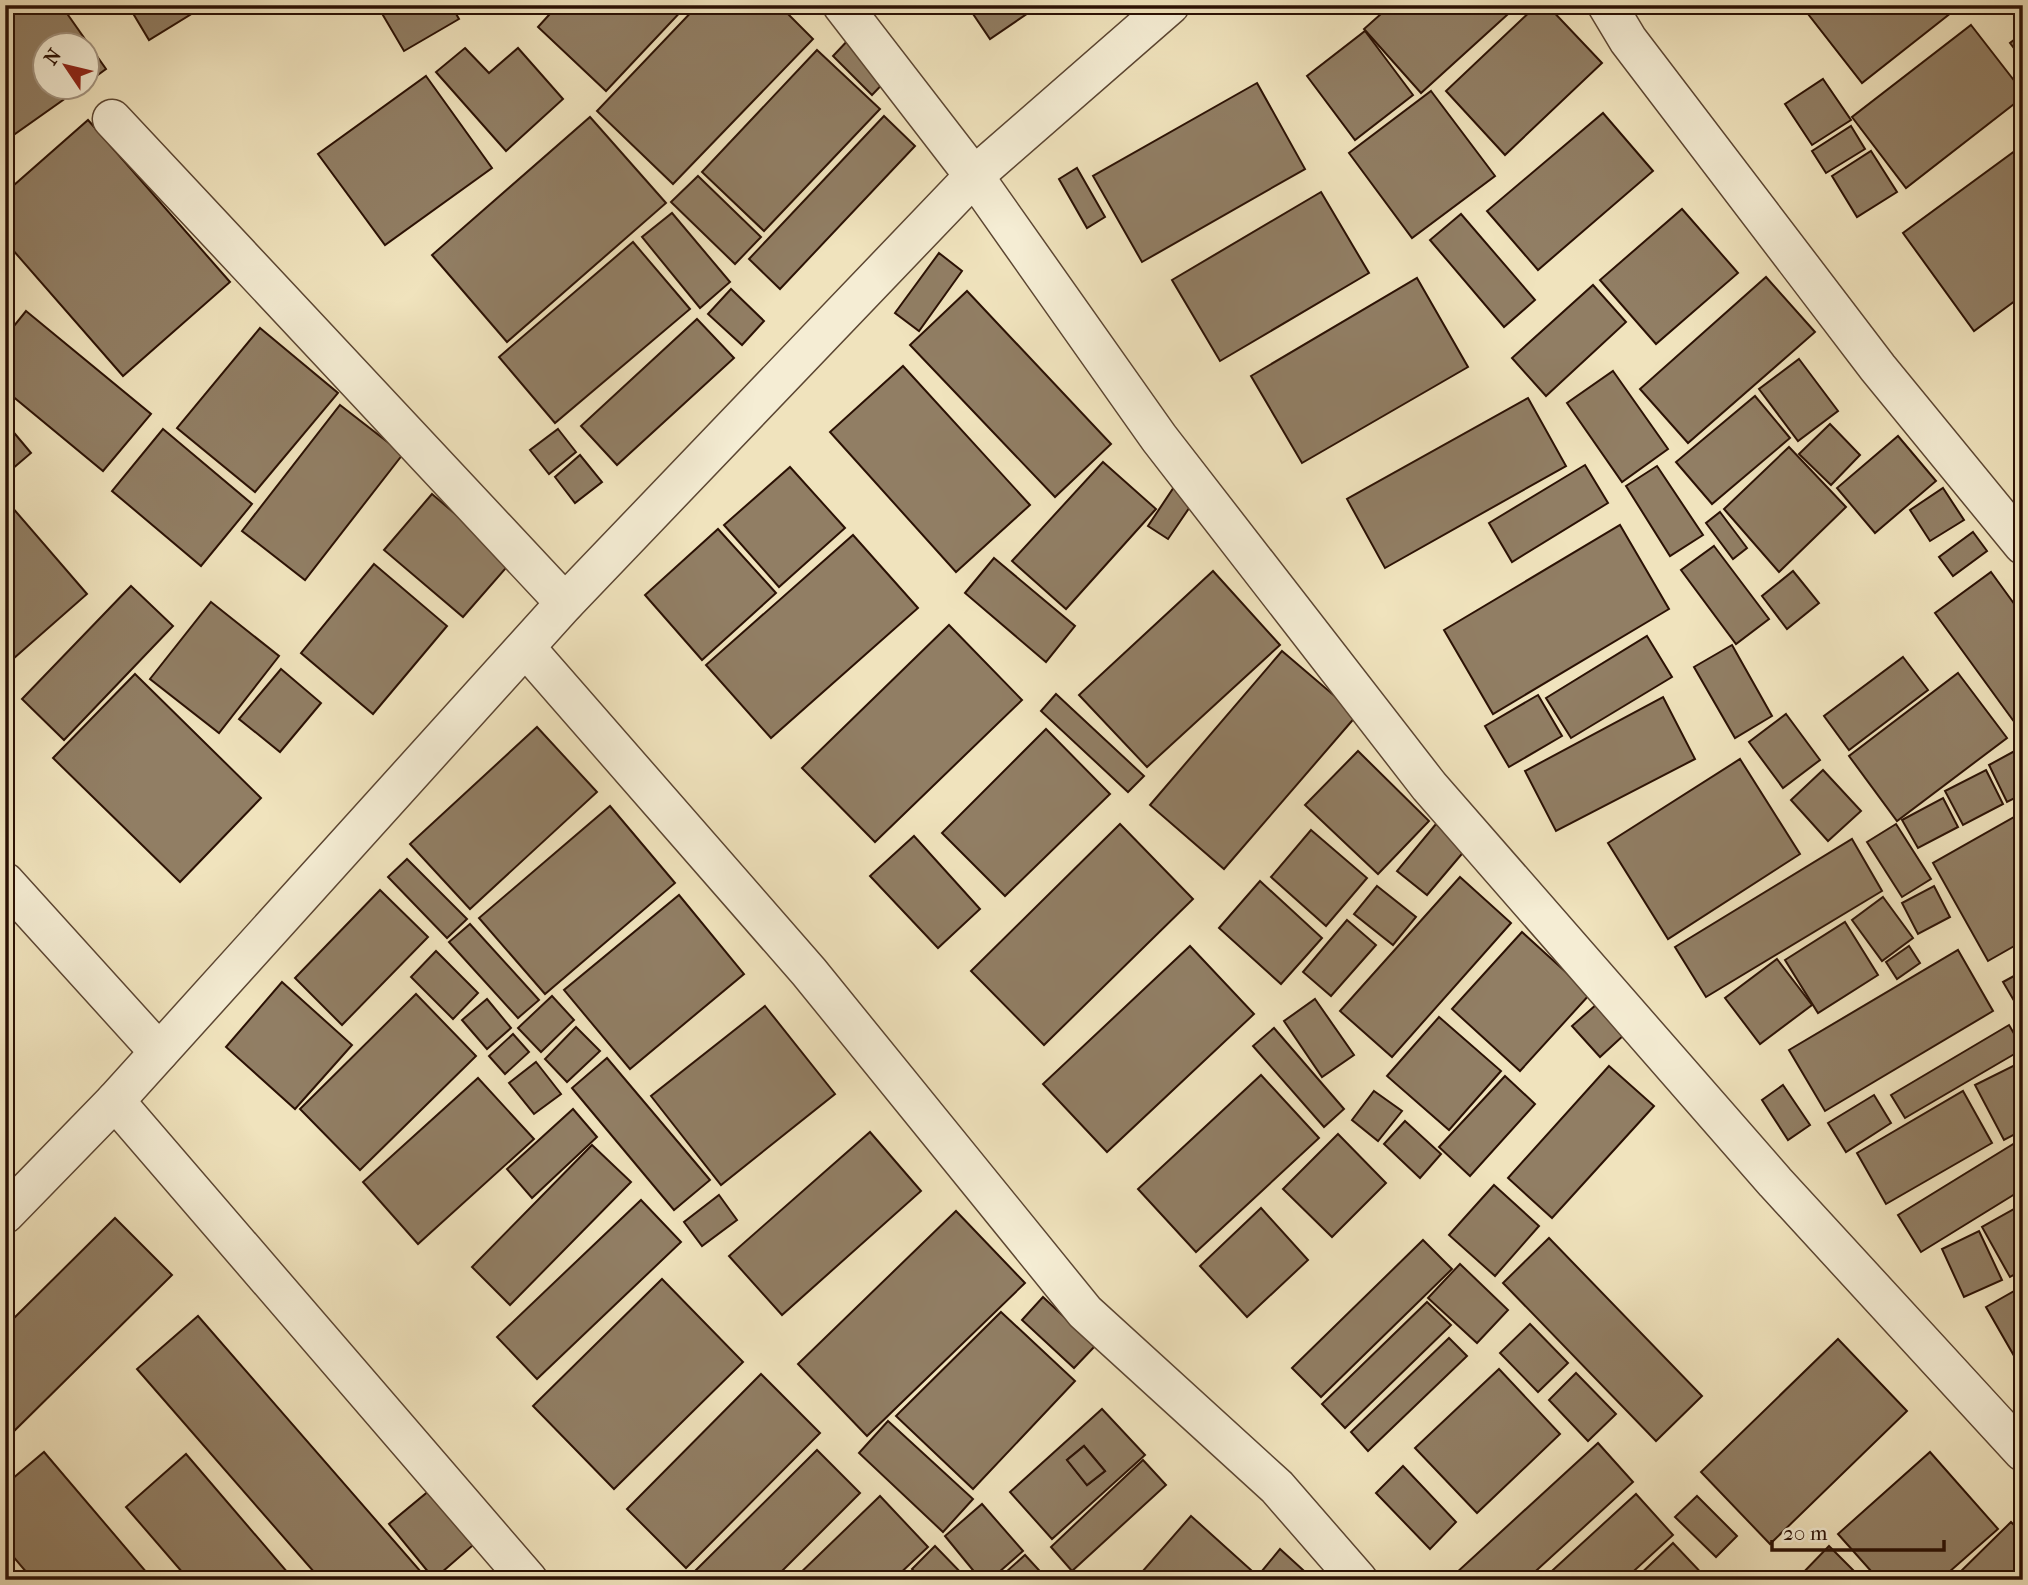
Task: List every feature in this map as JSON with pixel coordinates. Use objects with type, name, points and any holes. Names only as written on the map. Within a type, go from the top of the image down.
[{"type":"street","points":[[842,5],[974,176],[1158,438],[1429,786],[1775,1182],[2023,1452]]},
{"type":"street","points":[[5,1214],[115,1101],[565,603],[974,176],[1170,5]]},
{"type":"street","points":[[1607,5],[1628,40],[1878,368],[2023,545]]},
{"type":"street","points":[[112,119],[565,603]]},
{"type":"street","points":[[526,648],[809,972],[1085,1312],[1278,1487],[1357,1580]]},
{"type":"street","points":[[5,882],[159,1052]]},
{"type":"street","points":[[115,1101],[528,1580]]},
{"type":"building","points":[[10,5],[61,5],[80,32],[32,32],[32,102],[60,102],[5,141],[5,9]]},
{"type":"building","points":[[128,5],[206,5],[149,40]]},
{"type":"building","points":[[377,5],[451,5],[459,19],[404,51]]},
{"type":"building","points":[[558,5],[687,5],[606,91],[538,27]]},
{"type":"building","points":[[698,5],[779,5],[813,39],[673,184],[597,111]]},
{"type":"building","points":[[967,5],[1040,5],[990,39]]},
{"type":"building","points":[[1391,5],[1518,5],[1421,93],[1364,29]]},
{"type":"building","points":[[1537,5],[1547,5],[1602,63],[1505,155],[1446,91]]},
{"type":"building","points":[[1801,5],[1961,5],[1862,83]]},
{"type":"building","points":[[1971,25],[2023,92],[2023,97],[1906,188],[1852,117]]},
{"type":"building","points":[[1365,31],[1413,95],[1355,140],[1307,76]]},
{"type":"building","points":[[2023,33],[2023,60],[2010,43]]},
{"type":"building","points":[[852,36],[892,74],[872,95],[833,56]]},
{"type":"building","points":[[465,48],[489,73],[518,48],[563,99],[506,151],[436,72]]},
{"type":"building","points":[[817,50],[880,109],[764,231],[702,172]]},
{"type":"building","points":[[426,76],[492,168],[385,245],[318,154]]},
{"type":"building","points":[[1823,79],[1851,120],[1812,145],[1785,104]]},
{"type":"building","points":[[1257,83],[1305,169],[1142,262],[1093,176]]},
{"type":"building","points":[[1431,91],[1495,176],[1412,238],[1349,153]]},
{"type":"building","points":[[1603,113],[1653,171],[1538,270],[1487,211]]},
{"type":"building","points":[[884,116],[915,146],[780,289],[749,259]]},
{"type":"building","points":[[590,117],[666,203],[507,342],[432,255]]},
{"type":"building","points":[[88,120],[230,282],[123,376],[5,241],[5,193]]},
{"type":"building","points":[[1851,126],[1865,149],[1826,173],[1812,151]]},
{"type":"building","points":[[2023,145],[2023,295],[1974,331],[1903,233]]},
{"type":"building","points":[[1871,151],[1897,192],[1857,217],[1832,176]]},
{"type":"building","points":[[1077,168],[1105,217],[1087,228],[1059,179]]},
{"type":"building","points":[[698,176],[761,237],[735,264],[671,202]]},
{"type":"building","points":[[1321,192],[1369,273],[1220,361],[1172,280]]},
{"type":"building","points":[[1682,209],[1738,273],[1656,344],[1600,280]]},
{"type":"building","points":[[672,213],[730,282],[700,308],[642,237]]},
{"type":"building","points":[[1461,214],[1535,300],[1504,327],[1430,240]]},
{"type":"building","points":[[633,242],[690,309],[555,423],[499,357]]},
{"type":"building","points":[[939,253],[962,271],[919,331],[895,313]]},
{"type":"building","points":[[1766,277],[1815,332],[1688,443],[1640,389]]},
{"type":"building","points":[[1417,278],[1468,367],[1302,463],[1251,376]]},
{"type":"building","points":[[1593,285],[1626,322],[1546,396],[1512,358]]},
{"type":"building","points":[[731,289],[764,321],[742,345],[708,314]]},
{"type":"building","points":[[967,291],[1111,444],[1055,497],[910,345]]},
{"type":"building","points":[[26,311],[151,414],[103,471],[5,390],[5,337]]},
{"type":"building","points":[[697,319],[734,358],[617,465],[581,426]]},
{"type":"building","points":[[260,328],[338,393],[255,492],[177,428]]},
{"type":"building","points":[[1799,359],[1838,411],[1798,441],[1759,389]]},
{"type":"building","points":[[903,366],[1030,505],[956,572],[830,432]]},
{"type":"building","points":[[1613,371],[1668,449],[1622,482],[1567,403]]},
{"type":"building","points":[[1755,396],[1790,438],[1712,504],[1676,462]]},
{"type":"building","points":[[1528,398],[1566,466],[1385,568],[1347,499]]},
{"type":"building","points":[[340,405],[403,454],[305,580],[242,531]]},
{"type":"building","points":[[5,422],[31,453],[5,475]]},
{"type":"building","points":[[1830,424],[1860,455],[1831,485],[1799,454]]},
{"type":"building","points":[[163,429],[252,504],[201,566],[112,491]]},
{"type":"building","points":[[558,429],[576,452],[549,474],[530,450]]},
{"type":"building","points":[[1898,436],[1936,481],[1875,533],[1837,488]]},
{"type":"building","points":[[1789,447],[1846,507],[1779,572],[1724,509]]},
{"type":"building","points":[[580,455],[602,482],[575,503],[555,477]]},
{"type":"building","points":[[1103,462],[1156,509],[1066,609],[1012,561]]},
{"type":"building","points":[[1585,465],[1608,503],[1512,562],[1489,523]]},
{"type":"building","points":[[1657,466],[1703,535],[1670,556],[1626,486]]},
{"type":"building","points":[[790,467],[845,528],[779,587],[724,525]]},
{"type":"building","points":[[1176,484],[1196,498],[1168,539],[1148,526]]},
{"type":"building","points":[[1943,488],[1964,520],[1930,541],[1910,510]]},
{"type":"building","points":[[432,494],[511,562],[463,617],[384,550]]},
{"type":"building","points":[[5,499],[87,594],[5,666]]},
{"type":"building","points":[[1720,512],[1747,548],[1733,559],[1706,523]]},
{"type":"building","points":[[1620,525],[1669,609],[1493,714],[1444,630]]},
{"type":"building","points":[[718,529],[776,593],[702,660],[645,595]]},
{"type":"building","points":[[1973,532],[1987,551],[1953,576],[1939,557]]},
{"type":"building","points":[[853,535],[918,608],[771,738],[706,665]]},
{"type":"building","points":[[1714,546],[1769,619],[1736,644],[1681,570]]},
{"type":"building","points":[[994,558],[1075,626],[1046,662],[965,593]]},
{"type":"building","points":[[374,564],[447,626],[373,714],[301,653]]},
{"type":"building","points":[[1213,571],[1280,645],[1147,767],[1079,695]]},
{"type":"building","points":[[1793,571],[1819,603],[1787,629],[1762,596]]},
{"type":"building","points":[[1991,572],[2023,616],[2023,734],[1935,613]]},
{"type":"building","points":[[131,586],[173,626],[64,740],[22,699]]},
{"type":"building","points":[[211,602],[279,656],[219,733],[150,679]]},
{"type":"building","points":[[949,625],[1022,700],[875,842],[802,768]]},
{"type":"building","points":[[1647,636],[1672,677],[1571,738],[1546,698]]},
{"type":"building","points":[[1732,645],[1772,716],[1735,738],[1694,667]]},
{"type":"building","points":[[1282,651],[1357,715],[1224,869],[1150,805]]},
{"type":"building","points":[[1903,657],[1928,690],[1849,750],[1824,716]]},
{"type":"building","points":[[281,669],[321,703],[280,752],[239,719]]},
{"type":"building","points":[[1958,673],[2007,738],[1897,821],[1849,756]]},
{"type":"building","points":[[135,674],[261,798],[180,882],[53,758]]},
{"type":"building","points":[[1056,694],[1144,776],[1128,792],[1041,711]]},
{"type":"building","points":[[1538,695],[1562,736],[1509,767],[1485,726]]},
{"type":"building","points":[[1663,697],[1695,759],[1556,831],[1525,771]]},
{"type":"building","points":[[1786,714],[1820,760],[1783,788],[1749,742]]},
{"type":"building","points":[[537,727],[597,792],[470,909],[410,844]]},
{"type":"building","points":[[1046,729],[1110,794],[1005,896],[942,833]]},
{"type":"building","points":[[2022,747],[2023,794],[2007,802],[1989,765]]},
{"type":"building","points":[[1358,751],[1429,821],[1378,874],[1305,805]]},
{"type":"building","points":[[1740,759],[1800,854],[1668,939],[1608,843]]},
{"type":"building","points":[[1823,770],[1861,811],[1828,841],[1791,800]]},
{"type":"building","points":[[1986,770],[2003,804],[1963,825],[1945,791]]},
{"type":"building","points":[[1943,798],[1958,827],[1918,848],[1902,820]]},
{"type":"building","points":[[610,806],[675,883],[545,994],[479,918]]},
{"type":"building","points":[[2023,812],[2023,941],[1988,961],[1933,863]]},
{"type":"building","points":[[1120,824],[1193,899],[1044,1045],[971,971]]},
{"type":"building","points":[[1436,824],[1466,849],[1427,895],[1397,871]]},
{"type":"building","points":[[1896,824],[1931,879],[1902,897],[1867,842]]},
{"type":"building","points":[[1311,830],[1367,878],[1326,926],[1271,877]]},
{"type":"building","points":[[914,836],[980,909],[938,948],[870,876]]},
{"type":"building","points":[[1852,839],[1882,891],[1706,997],[1675,947]]},
{"type":"building","points":[[407,859],[467,919],[447,938],[388,877]]},
{"type":"building","points":[[1460,877],[1511,923],[1392,1057],[1340,1011]]},
{"type":"building","points":[[1260,881],[1322,938],[1281,984],[1219,928]]},
{"type":"building","points":[[1377,886],[1416,917],[1393,945],[1354,914]]},
{"type":"building","points":[[1934,886],[1950,917],[1918,934],[1902,903]]},
{"type":"building","points":[[380,890],[428,937],[342,1025],[295,978]]},
{"type":"building","points":[[679,895],[744,974],[630,1069],[564,990]]},
{"type":"building","points":[[1883,897],[1913,938],[1882,961],[1852,920]]},
{"type":"building","points":[[1347,920],[1376,945],[1331,996],[1303,972]]},
{"type":"building","points":[[1845,922],[1878,975],[1818,1013],[1785,960]]},
{"type":"building","points":[[470,924],[539,1000],[518,1018],[449,942]]},
{"type":"building","points":[[1522,932],[1590,994],[1520,1071],[1452,1009]]},
{"type":"building","points":[[1190,946],[1254,1014],[1107,1152],[1043,1084]]},
{"type":"building","points":[[1909,946],[1920,963],[1897,979],[1886,962]]},
{"type":"building","points":[[1958,950],[1993,1011],[1825,1111],[1789,1050]]},
{"type":"building","points":[[436,951],[478,993],[453,1019],[411,977]]},
{"type":"building","points":[[1777,959],[1812,1005],[1760,1044],[1725,998]]},
{"type":"building","points":[[2023,971],[2023,1016],[2003,982]]},
{"type":"building","points":[[282,982],[352,1045],[295,1109],[226,1047]]},
{"type":"building","points":[[416,994],[476,1056],[360,1170],[300,1109]]},
{"type":"building","points":[[552,996],[574,1020],[541,1052],[518,1028]]},
{"type":"building","points":[[487,999],[511,1028],[487,1049],[462,1020]]},
{"type":"building","points":[[1315,999],[1354,1055],[1322,1077],[1284,1021]]},
{"type":"building","points":[[1597,1004],[1625,1034],[1600,1057],[1572,1026]]},
{"type":"building","points":[[765,1006],[835,1094],[721,1185],[651,1096]]},
{"type":"building","points":[[1439,1017],[1501,1071],[1449,1130],[1387,1076]]},
{"type":"building","points":[[2009,1025],[2023,1049],[1905,1118],[1891,1095]]},
{"type":"building","points":[[576,1027],[600,1051],[567,1082],[545,1059]]},
{"type":"building","points":[[1274,1028],[1344,1109],[1324,1127],[1253,1046]]},
{"type":"building","points":[[513,1034],[529,1052],[505,1074],[489,1056]]},
{"type":"building","points":[[607,1058],[710,1180],[674,1210],[572,1088]]},
{"type":"building","points":[[2023,1061],[2023,1130],[2004,1140],[1975,1085]]},
{"type":"building","points":[[536,1062],[561,1094],[534,1114],[509,1083]]},
{"type":"building","points":[[1609,1066],[1654,1106],[1552,1218],[1508,1178]]},
{"type":"building","points":[[1261,1075],[1319,1138],[1196,1252],[1138,1189]]},
{"type":"building","points":[[1505,1076],[1535,1104],[1470,1176],[1439,1147]]},
{"type":"building","points":[[478,1078],[534,1139],[418,1244],[363,1182]]},
{"type":"building","points":[[1783,1085],[1810,1125],[1788,1140],[1762,1100]]},
{"type":"building","points":[[1374,1091],[1402,1111],[1378,1141],[1352,1120]]},
{"type":"building","points":[[1963,1091],[1992,1143],[1886,1204],[1857,1153]]},
{"type":"building","points":[[1874,1095],[1891,1123],[1846,1152],[1828,1123]]},
{"type":"building","points":[[573,1109],[597,1137],[532,1198],[507,1169]]},
{"type":"building","points":[[1405,1121],[1441,1154],[1420,1178],[1384,1144]]},
{"type":"building","points":[[870,1132],[921,1191],[782,1315],[729,1256]]},
{"type":"building","points":[[1338,1134],[1386,1183],[1332,1237],[1283,1189]]},
{"type":"building","points":[[2023,1138],[2023,1189],[1921,1252],[1898,1215]]},
{"type":"building","points":[[592,1145],[631,1182],[510,1305],[472,1267]]},
{"type":"building","points":[[1494,1185],[1539,1226],[1495,1276],[1449,1235]]},
{"type":"building","points":[[719,1195],[737,1220],[702,1246],[684,1222]]},
{"type":"building","points":[[641,1200],[681,1242],[537,1379],[497,1337]]},
{"type":"building","points":[[2023,1204],[2023,1270],[2010,1277],[1982,1227]]},
{"type":"building","points":[[1261,1208],[1308,1260],[1247,1317],[1200,1266]]},
{"type":"building","points":[[956,1211],[1025,1283],[867,1436],[798,1364]]},
{"type":"building","points":[[115,1218],[172,1275],[5,1440],[5,1327]]},
{"type":"building","points":[[1979,1231],[2002,1280],[1964,1297],[1942,1249]]},
{"type":"building","points":[[1549,1238],[1702,1396],[1656,1441],[1503,1283]]},
{"type":"building","points":[[1423,1240],[1452,1269],[1321,1397],[1292,1368]]},
{"type":"building","points":[[1460,1264],[1508,1310],[1477,1343],[1428,1298]]},
{"type":"building","points":[[662,1279],[743,1362],[614,1489],[533,1406]]},
{"type":"building","points":[[2023,1286],[2023,1357],[2017,1361],[1986,1307]]},
{"type":"building","points":[[1043,1297],[1095,1346],[1074,1368],[1022,1320]]},
{"type":"building","points":[[1427,1302],[1451,1325],[1345,1428],[1322,1404]]},
{"type":"building","points":[[1001,1312],[1075,1381],[973,1489],[896,1416]]},
{"type":"building","points":[[198,1316],[428,1580],[321,1580],[137,1369]]},
{"type":"building","points":[[1530,1324],[1568,1363],[1538,1392],[1500,1353]]},
{"type":"building","points":[[1449,1338],[1467,1356],[1368,1451],[1351,1432]]},
{"type":"building","points":[[1838,1339],[1907,1411],[1770,1544],[1701,1472]]},
{"type":"building","points":[[1499,1369],[1560,1434],[1477,1513],[1415,1448]]},
{"type":"building","points":[[1576,1373],[1616,1414],[1588,1441],[1549,1400]]},
{"type":"building","points":[[761,1374],[820,1433],[686,1568],[627,1509]]},
{"type":"building","points":[[1102,1409],[1145,1455],[1052,1539],[1010,1492]],"holes":[[[1084,1446],[1105,1471],[1087,1485],[1067,1460]]]},
{"type":"building","points":[[888,1421],[973,1499],[943,1532],[859,1453]]},
{"type":"building","points":[[1598,1443],[1633,1482],[1526,1580],[1460,1580],[1455,1574]]},
{"type":"building","points":[[1084,1446],[1105,1471],[1087,1485],[1067,1460]]},
{"type":"building","points":[[817,1450],[860,1493],[773,1580],[704,1580],[695,1571]]},
{"type":"building","points":[[44,1452],[153,1580],[33,1580],[5,1547],[5,1485]]},
{"type":"building","points":[[1930,1452],[1998,1529],[1940,1580],[1879,1580],[1838,1534]]},
{"type":"building","points":[[186,1454],[294,1580],[189,1580],[126,1507]]},
{"type":"building","points":[[1143,1460],[1166,1485],[1072,1571],[1051,1547]]},
{"type":"building","points":[[1403,1466],[1456,1522],[1430,1549],[1376,1493]]},
{"type":"building","points":[[436,1485],[480,1539],[434,1579],[389,1524]]},
{"type":"building","points":[[1636,1494],[1673,1535],[1624,1580],[1542,1580]]},
{"type":"building","points":[[880,1496],[928,1547],[893,1580],[793,1580]]},
{"type":"building","points":[[1697,1496],[1737,1536],[1716,1557],[1675,1517]]},
{"type":"building","points":[[982,1504],[1023,1551],[990,1580],[981,1580],[945,1536]]},
{"type":"building","points":[[1191,1516],[1262,1580],[1135,1580]]},
{"type":"building","points":[[2011,1522],[2023,1534],[2023,1580],[1952,1580]]},
{"type":"building","points":[[1673,1543],[1708,1580],[1634,1580]]},
{"type":"building","points":[[935,1546],[968,1580],[922,1580],[912,1569]]},
{"type":"building","points":[[1829,1546],[1863,1580],[1796,1580]]},
{"type":"building","points":[[1280,1549],[1314,1580],[1272,1580],[1262,1571]]},
{"type":"building","points":[[1025,1555],[1048,1580],[997,1580]]}]
